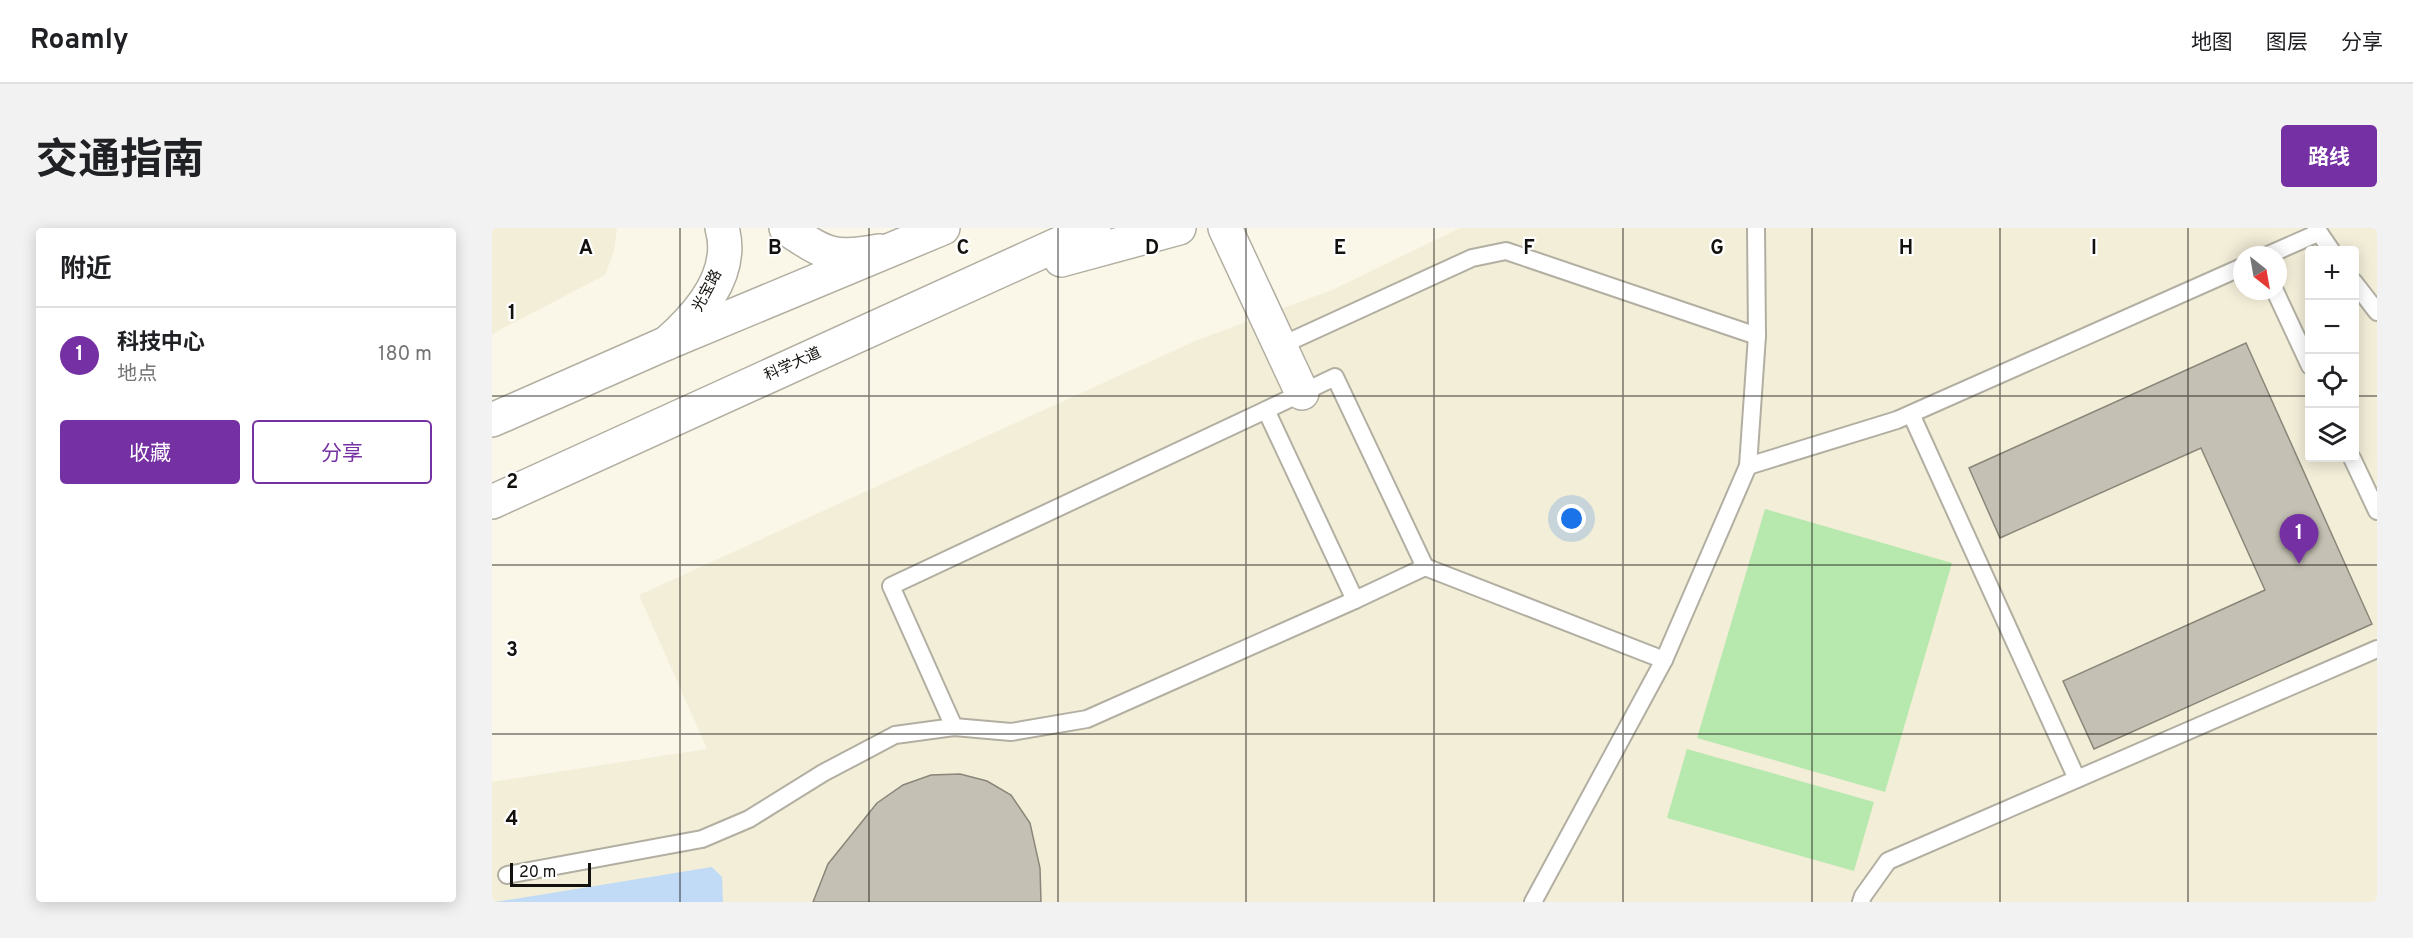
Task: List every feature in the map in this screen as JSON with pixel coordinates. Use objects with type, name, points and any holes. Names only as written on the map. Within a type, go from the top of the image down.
[{"type":"main road","name":"光宝路","points":[[667,343],[690,323],[708,297],[724,260],[725,239],[722,228]]},
{"type":"main road","points":[[786,228],[825,252],[849,257],[902,246],[931,228]]},
{"type":"main road","points":[[492,420],[667,343],[943,228]]},
{"type":"main road","name":"科学大道","points":[[492,502],[1094,228]]},
{"type":"main road","points":[[972,284],[1179,228]]},
{"type":"main road","points":[[1225,228],[1302,393]]},
{"type":"lane","points":[[1533,902],[1664,660],[1749,466],[1757,336],[1756,228]]},
{"type":"lane","points":[[2286,246],[2317,230],[2328,246]]},
{"type":"lane","points":[[1280,346],[1472,258],[1506,251],[1757,336]]},
{"type":"lane","points":[[1749,466],[1911,414],[2233,271]]},
{"type":"lane","points":[[2359,287],[2377,312]]},
{"type":"lane","points":[[2279,300],[2305,355]]},
{"type":"lane","points":[[954,727],[891,586],[1335,377],[1425,567],[1664,660]]},
{"type":"lane","points":[[1266,410],[1355,600]]},
{"type":"lane","points":[[1911,414],[2078,779]]},
{"type":"lane","points":[[2354,462],[2377,511]]},
{"type":"lane","points":[[507,875],[702,839],[749,819],[823,773],[895,735],[954,727],[1011,732],[1087,719],[1425,567]]},
{"type":"lane","points":[[1861,902],[1888,861],[2377,649]]},
{"type":"shaded area","points":[[492,228],[617,228],[614,251],[605,275],[492,334]]},
{"type":"shaded area","points":[[1460,228],[2377,228],[2377,902],[492,902],[492,782],[707,749],[639,595],[1195,341],[1332,290]]},
{"type":"green space","points":[[1765,509],[1952,563],[1885,792],[1697,738]]},
{"type":"green space","points":[[1687,749],[1874,802],[1854,871],[1667,818]]},
{"type":"water","points":[[712,867],[722,877],[723,902],[495,902]]},
{"type":"building","points":[[2246,343],[2372,624],[2094,749],[2063,681],[2265,590],[2201,448],[2000,538],[1969,468]]},
{"type":"building","points":[[960,774],[987,781],[1011,795],[1030,823],[1040,868],[1041,902],[813,902],[828,864],[877,803],[903,785],[931,775]]},
{"type":"place","name":"科技中心","points":[[2299,564]]}]
